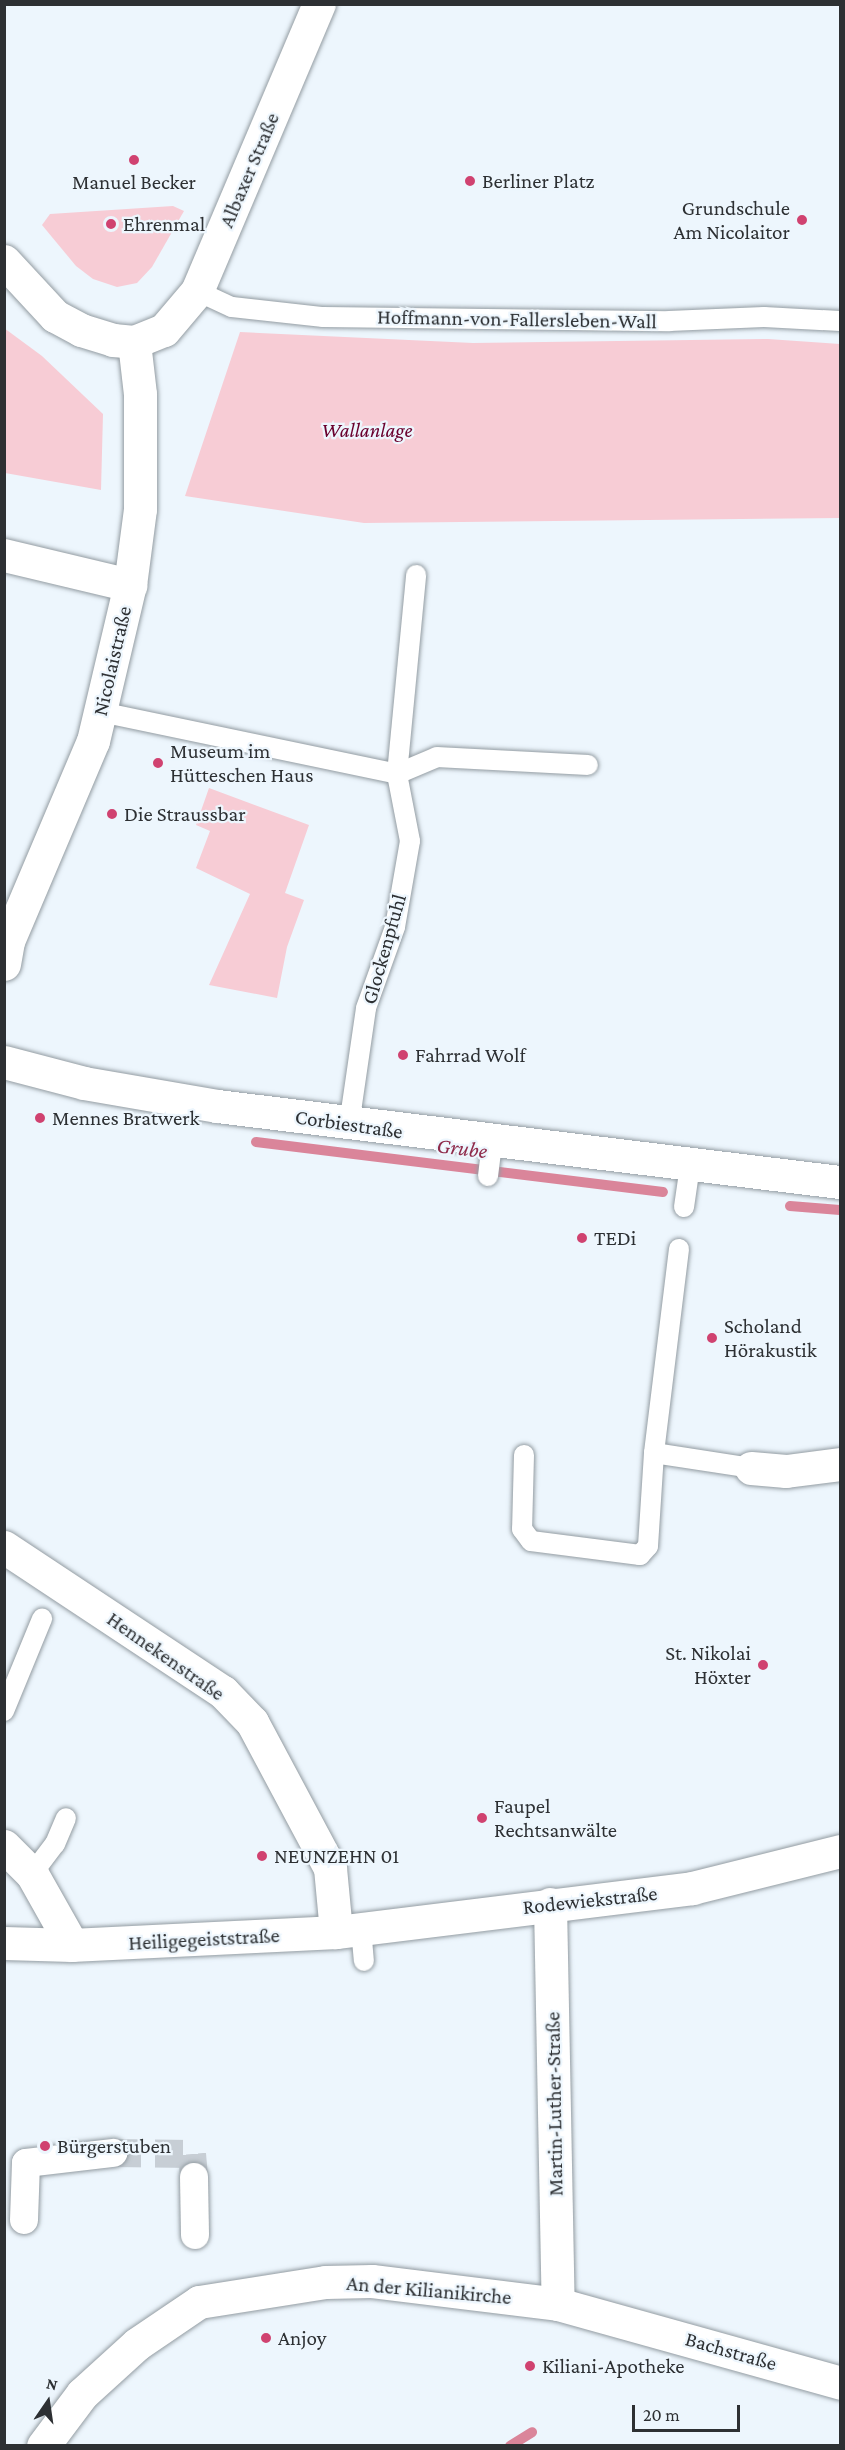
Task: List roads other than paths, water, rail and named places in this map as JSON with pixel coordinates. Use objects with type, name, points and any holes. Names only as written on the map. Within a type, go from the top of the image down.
[{"type":"street","name":"Albaxer Straße","points":[[134,342],[164,330],[197,291],[319,4]]},
{"type":"street","points":[[4,261],[55,316],[112,340],[134,342]]},
{"type":"street","name":"Nicolaistraße","points":[[4,964],[8,940],[101,712],[130,585],[140,509],[140,394],[134,342]]},
{"type":"street","points":[[4,555],[130,585]]},
{"type":"street","name":"Corbiestraße","points":[[4,1062],[84,1083],[349,1125],[490,1162],[690,1166],[840,1182]]},
{"type":"street","points":[[751,1468],[786,1472],[840,1464]]},
{"type":"street","name":"Hennekenstraße","points":[[4,1547],[223,1692],[252,1722],[330,1868],[348,1930]]},
{"type":"street","points":[[4,1846],[32,1874],[72,1945]]},
{"type":"street","name":"Rodewiekstraße","points":[[348,1930],[692,1888],[840,1851]]},
{"type":"street","name":"Martin-Luther-Straße","points":[[550,1904],[558,2304]]},
{"type":"street","name":"Heiligegeiststraße","points":[[4,1943],[72,1945],[348,1930]]},
{"type":"street","points":[[24,2220],[15,2180],[26,2163],[113,2153]]},
{"type":"street","points":[[194,2177],[195,2235]]},
{"type":"street","name":"An der Kilianikirche","points":[[43,2445],[82,2394],[137,2344],[199,2302],[279,2287],[372,2281],[558,2304],[621,2321]]},
{"type":"street","name":"Bachstraße","points":[[621,2321],[840,2383]]},
{"type":"lane","name":"Hoffmann-von-Fallersleben-Wall","points":[[197,291],[232,307],[323,317],[669,321],[764,317],[840,321]]},
{"type":"lane","name":"Glockenpfuhl","points":[[349,1125],[366,1008],[395,927],[410,841],[397,774],[416,575]]},
{"type":"lane","points":[[101,712],[397,774],[437,757],[588,765]]},
{"type":"lane","points":[[684,1207],[690,1166]]},
{"type":"lane","points":[[524,1455],[522,1529],[531,1541],[640,1555],[648,1546],[654,1453],[679,1249]]},
{"type":"lane","points":[[654,1453],[751,1468]]},
{"type":"lane","points":[[4,1712],[42,1619]]},
{"type":"lane","points":[[32,1874],[55,1844],[66,1818]]},
{"type":"lane","points":[[348,1930],[364,1961]]},
{"type":"waterway","name":"Grube","points":[[256,1142],[663,1192]]},
{"type":"waterway","name":"Grube","points":[[790,1206],[840,1210]]},
{"type":"waterway","points":[[510,2446],[532,2432]]},
{"type":"tunnel","points":[[113,2153],[192,2154],[194,2177]]},
{"type":"place","name":"Manuel Becker","points":[[134,160]]},
{"type":"place","name":"Berliner Platz","points":[[470,181]]},
{"type":"place","name":"Grundschule Am Nicolaitor","points":[[802,220]]},
{"type":"place","name":"Ehrenmal","points":[[111,224]]},
{"type":"place","name":"Museum im Hütteschen Haus","points":[[158,763]]},
{"type":"place","name":"Die Straussbar","points":[[112,814]]},
{"type":"place","name":"Fahrrad Wolf","points":[[403,1055]]},
{"type":"place","name":"Mennes Bratwerk","points":[[40,1118]]},
{"type":"place","name":"TEDi","points":[[582,1238]]},
{"type":"place","name":"Scholand Hörakustik","points":[[712,1338]]},
{"type":"place","name":"St. Nikolai Höxter","points":[[763,1665]]},
{"type":"place","name":"Faupel Rechtsanwälte","points":[[482,1818]]},
{"type":"place","name":"NEUNZEHN 01","points":[[262,1856]]},
{"type":"place","name":"Bürgerstuben","points":[[45,2146]]},
{"type":"place","name":"Anjoy","points":[[266,2338]]},
{"type":"place","name":"Kiliani-Apotheke","points":[[530,2366]]},
{"type":"park label","name":"Wallanlage","points":[[367,430]]}]
